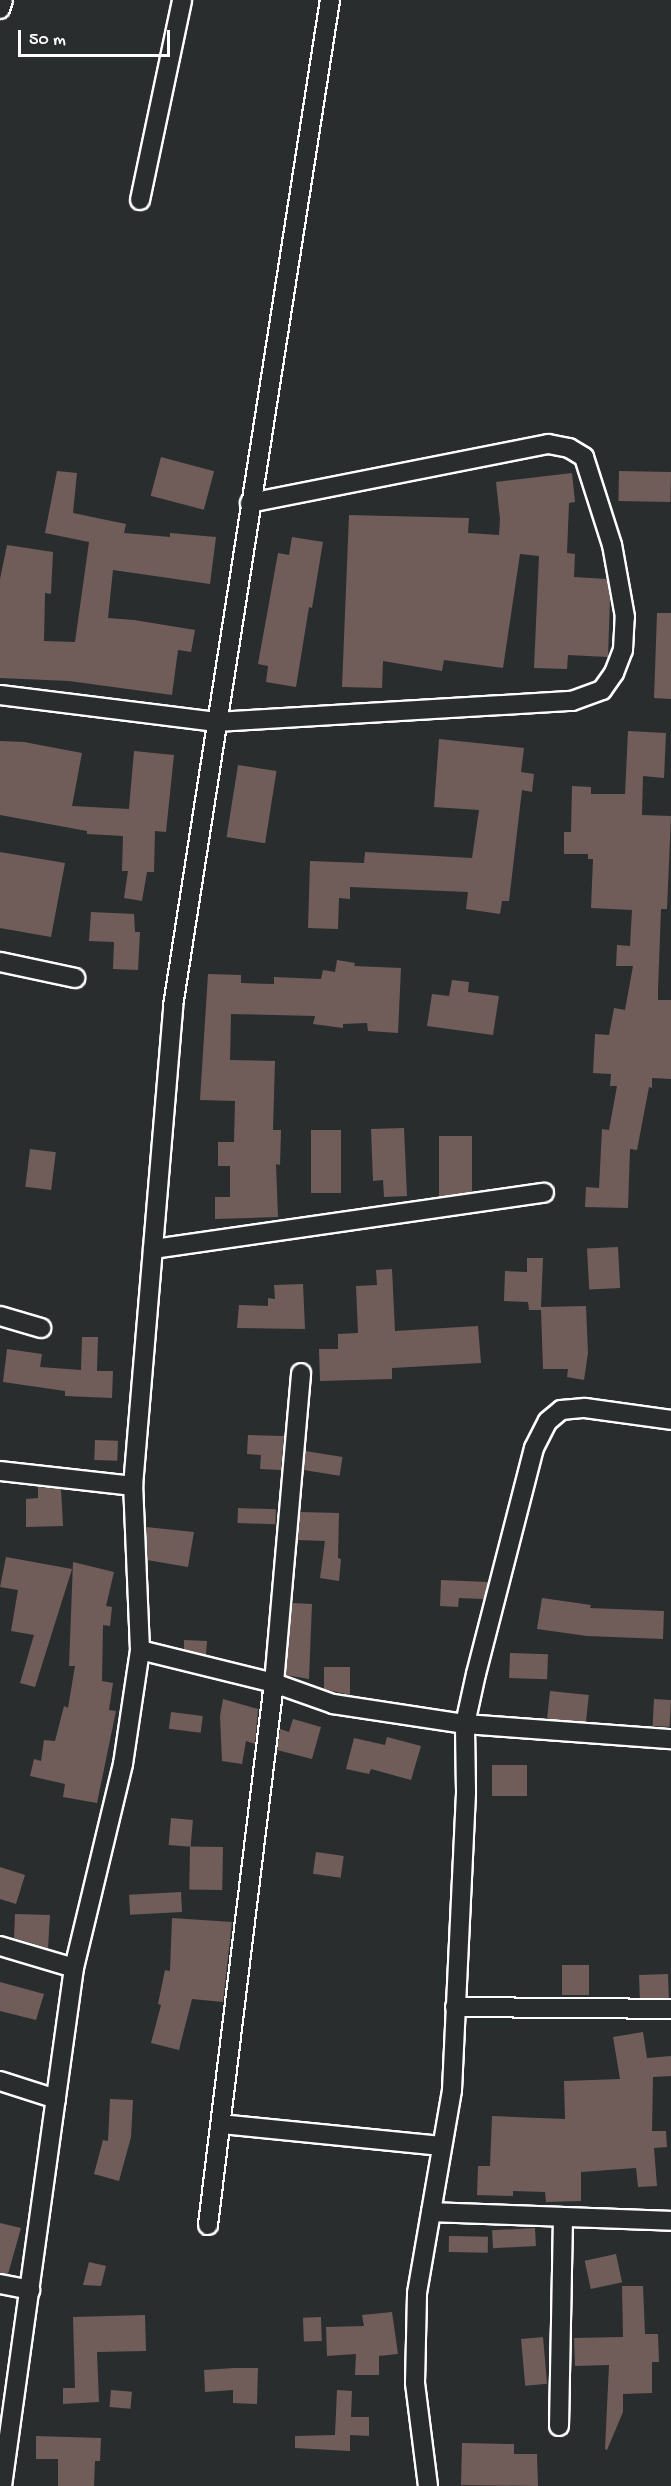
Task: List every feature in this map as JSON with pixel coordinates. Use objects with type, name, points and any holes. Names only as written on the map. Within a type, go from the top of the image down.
[{"type":"street","points":[[0,9],[3,0]]},
{"type":"street","points":[[140,200],[182,0]]},
{"type":"street","points":[[2,2486],[75,1968],[123,1764],[140,1650],[133,1486],[173,1005],[330,0]]},
{"type":"street","points":[[0,696],[216,722],[572,701],[602,690],[614,673],[623,650],[625,616],[612,545],[584,456],[569,448],[548,444],[250,503]]},
{"type":"street","points":[[0,962],[75,978]]},
{"type":"street","points":[[153,1249],[544,1193]]},
{"type":"street","points":[[0,1316],[41,1328]]},
{"type":"street","points":[[208,2225],[273,1683],[302,1373]]},
{"type":"street","points":[[428,2486],[415,2383],[417,2293],[440,2146],[452,2090],[466,1791],[465,1724],[534,1448],[548,1421],[561,1410],[585,1408],[671,1420]]},
{"type":"street","points":[[0,1471],[133,1486]]},
{"type":"street","points":[[140,1650],[273,1683],[333,1704],[465,1724],[671,1739]]},
{"type":"street","points":[[0,1946],[75,1968]]},
{"type":"street","points":[[455,2007],[671,2009]]},
{"type":"street","points":[[0,2081],[56,2099]]},
{"type":"street","points":[[221,2124],[440,2146]]},
{"type":"street","points":[[431,2212],[671,2221]]},
{"type":"street","points":[[559,2426],[563,2217]]},
{"type":"street","points":[[0,2284],[30,2290]]},
{"type":"building","points":[[161,457],[214,471],[204,510],[151,496]]},
{"type":"building","points":[[57,471],[77,473],[73,513],[126,524],[124,533],[170,537],[170,533],[216,537],[210,584],[113,570],[108,618],[195,630],[191,652],[178,650],[172,695],[69,681],[0,678],[0,579],[7,545],[53,552],[51,594],[45,593],[44,641],[75,642],[89,542],[45,533]]},
{"type":"building","points":[[619,471],[671,472],[670,502],[618,501]]},
{"type":"building","points":[[572,473],[575,502],[569,503],[567,553],[575,554],[574,577],[607,579],[610,599],[608,657],[568,655],[567,669],[534,668],[539,556],[520,554],[503,668],[444,660],[442,671],[383,661],[382,688],[342,687],[349,515],[469,518],[468,533],[499,535],[500,519],[496,482]]},
{"type":"building","points":[[292,537],[323,542],[312,608],[309,607],[296,687],[266,682],[268,666],[258,664],[278,553],[289,555]]},
{"type":"building","points":[[657,613],[671,613],[671,699],[654,698]]},
{"type":"building","points":[[628,731],[666,733],[664,778],[643,776],[642,815],[671,816],[667,909],[661,909],[658,1000],[671,1000],[671,1079],[652,1078],[652,1088],[649,1087],[637,1150],[630,1149],[628,1208],[585,1207],[586,1187],[599,1188],[602,1129],[609,1130],[617,1086],[610,1086],[611,1074],[593,1073],[595,1034],[609,1035],[614,1008],[625,1010],[633,966],[616,966],[617,945],[630,946],[632,910],[591,908],[593,859],[588,859],[588,854],[564,854],[564,832],[571,832],[572,786],[591,787],[591,794],[625,794]]},
{"type":"building","points":[[439,739],[524,748],[521,772],[534,774],[532,792],[522,790],[509,901],[502,901],[500,914],[466,909],[468,892],[350,887],[350,899],[339,898],[338,929],[308,928],[310,861],[364,863],[365,852],[472,858],[479,810],[434,807]]},
{"type":"building","points":[[0,741],[24,742],[82,753],[72,806],[129,809],[134,751],[174,755],[166,832],[155,831],[154,872],[147,872],[142,901],[124,898],[128,871],[122,871],[123,836],[87,834],[87,831],[0,815]]},
{"type":"building","points":[[238,765],[277,771],[265,843],[227,837]]},
{"type":"building","points":[[0,852],[65,863],[51,937],[0,928]]},
{"type":"building","points":[[91,912],[134,914],[135,932],[140,932],[138,970],[113,969],[114,942],[89,941]]},
{"type":"building","points":[[337,960],[355,963],[354,966],[401,968],[398,1033],[368,1031],[367,1023],[343,1024],[343,1028],[313,1024],[315,1016],[231,1014],[230,1060],[275,1061],[273,1130],[281,1130],[280,1165],[276,1164],[278,1217],[215,1219],[215,1197],[230,1197],[230,1166],[218,1166],[218,1142],[234,1142],[235,1101],[200,1100],[208,974],[241,975],[241,983],[274,984],[274,977],[321,979],[323,970],[335,972]]},
{"type":"building","points":[[452,980],[469,982],[468,992],[499,996],[493,1035],[427,1026],[432,994],[449,996]]},
{"type":"building","points":[[404,1128],[407,1196],[384,1197],[383,1180],[373,1181],[371,1129]]},
{"type":"building","points":[[311,1130],[341,1130],[341,1193],[311,1193]]},
{"type":"building","points":[[439,1136],[472,1136],[472,1196],[439,1196]]},
{"type":"building","points":[[30,1149],[56,1152],[51,1190],[25,1187]]},
{"type":"building","points":[[618,1247],[620,1288],[589,1290],[587,1249]]},
{"type":"building","points":[[527,1258],[543,1258],[541,1307],[586,1306],[588,1353],[584,1380],[567,1377],[568,1369],[543,1369],[541,1310],[529,1310],[528,1302],[504,1301],[505,1271],[527,1272]]},
{"type":"building","points":[[392,1269],[395,1331],[478,1326],[481,1363],[392,1368],[392,1379],[320,1381],[319,1349],[338,1349],[338,1334],[358,1333],[356,1286],[377,1285],[376,1270]]},
{"type":"building","points":[[303,1284],[305,1329],[237,1328],[239,1305],[268,1306],[268,1298],[275,1299],[274,1285]]},
{"type":"building","points":[[82,1337],[98,1337],[97,1371],[113,1371],[112,1398],[65,1396],[65,1391],[3,1382],[7,1349],[42,1354],[40,1367],[81,1370]]},
{"type":"building","points":[[248,1435],[284,1436],[281,1470],[260,1469],[261,1455],[247,1454]]},
{"type":"building","points":[[95,1440],[118,1441],[117,1461],[94,1460]]},
{"type":"building","points":[[305,1451],[343,1457],[340,1476],[302,1470]]},
{"type":"building","points":[[38,1487],[61,1489],[63,1526],[26,1527],[26,1499],[38,1498]]},
{"type":"building","points":[[238,1508],[276,1509],[275,1524],[237,1523]]},
{"type":"building","points":[[300,1512],[339,1513],[338,1558],[341,1559],[339,1581],[320,1578],[325,1541],[298,1540]]},
{"type":"building","points":[[146,1527],[194,1532],[188,1567],[147,1560]]},
{"type":"building","points":[[6,1557],[72,1569],[35,1687],[20,1683],[34,1635],[11,1631],[18,1590],[0,1587]]},
{"type":"building","points":[[73,1562],[114,1572],[106,1606],[112,1607],[110,1626],[103,1625],[102,1681],[113,1683],[109,1710],[116,1711],[97,1803],[63,1797],[65,1784],[30,1776],[34,1759],[41,1761],[44,1740],[55,1741],[64,1706],[68,1708],[75,1666],[69,1666]]},
{"type":"building","points":[[441,1580],[488,1582],[484,1599],[459,1598],[458,1607],[440,1606]]},
{"type":"building","points":[[542,1598],[591,1605],[590,1608],[664,1611],[663,1639],[587,1636],[537,1629]]},
{"type":"building","points":[[292,1603],[312,1604],[309,1679],[286,1675]]},
{"type":"building","points":[[184,1640],[207,1641],[206,1655],[184,1649]]},
{"type":"building","points":[[510,1653],[548,1654],[547,1679],[509,1678]]},
{"type":"building","points":[[324,1667],[350,1667],[350,1695],[324,1689]]},
{"type":"building","points":[[550,1691],[589,1695],[586,1723],[547,1719]]},
{"type":"building","points":[[223,1699],[258,1709],[255,1744],[246,1741],[242,1764],[222,1761],[220,1716]]},
{"type":"building","points":[[654,1699],[671,1700],[670,1727],[653,1726]]},
{"type":"building","points":[[171,1712],[203,1716],[201,1733],[169,1729]]},
{"type":"building","points":[[293,1719],[321,1727],[312,1759],[277,1750],[280,1729],[289,1732]]},
{"type":"building","points":[[387,1737],[421,1746],[411,1780],[371,1769],[369,1774],[346,1769],[354,1738],[385,1745]]},
{"type":"building","points":[[492,1765],[527,1765],[527,1796],[492,1796]]},
{"type":"building","points":[[171,1818],[193,1820],[191,1847],[169,1845]]},
{"type":"building","points":[[190,1846],[223,1847],[222,1890],[189,1889]]},
{"type":"building","points":[[316,1852],[344,1856],[341,1878],[313,1874]]},
{"type":"building","points":[[0,1867],[25,1875],[16,1904],[0,1899]]},
{"type":"building","points":[[181,1892],[182,1912],[130,1915],[129,1895]]},
{"type":"building","points":[[15,1914],[50,1915],[48,1948],[14,1938]]},
{"type":"building","points":[[172,1918],[232,1922],[223,2002],[192,1999],[179,2050],[151,2043],[161,2005],[158,2004],[165,1970],[170,1971]]},
{"type":"building","points":[[562,1965],[589,1965],[589,1995],[562,1995]]},
{"type":"building","points":[[668,1974],[669,1998],[640,1999],[639,1975]]},
{"type":"building","points":[[0,1982],[44,1994],[36,2020],[0,2011]]},
{"type":"building","points":[[643,2032],[647,2058],[671,2056],[671,2076],[653,2077],[652,2131],[666,2131],[667,2147],[654,2148],[657,2186],[638,2187],[636,2168],[581,2172],[581,2201],[546,2202],[545,2192],[513,2191],[513,2196],[477,2195],[478,2166],[490,2166],[492,2116],[565,2119],[564,2081],[620,2079],[613,2037]]},
{"type":"building","points":[[110,2099],[133,2100],[131,2137],[119,2181],[94,2174],[103,2140],[108,2141]]},
{"type":"building","points":[[0,2223],[21,2228],[8,2274],[0,2273]]},
{"type":"building","points":[[535,2228],[536,2246],[493,2248],[492,2230]]},
{"type":"building","points":[[449,2236],[488,2237],[488,2253],[449,2252]]},
{"type":"building","points":[[616,2254],[622,2282],[591,2289],[585,2261]]},
{"type":"building","points":[[89,2262],[106,2266],[101,2286],[83,2285]]},
{"type":"building","points":[[622,2286],[643,2286],[645,2334],[658,2334],[659,2362],[652,2362],[652,2393],[623,2394],[623,2412],[607,2450],[605,2449],[609,2365],[575,2366],[574,2338],[623,2337]]},
{"type":"building","points":[[392,2312],[398,2354],[379,2356],[379,2375],[355,2375],[356,2354],[327,2356],[326,2327],[364,2326],[362,2315]]},
{"type":"building","points":[[145,2315],[146,2351],[97,2352],[99,2402],[63,2404],[63,2388],[75,2388],[73,2317]]},
{"type":"building","points":[[321,2317],[322,2341],[304,2342],[303,2318]]},
{"type":"building","points":[[543,2337],[547,2384],[525,2386],[521,2339]]},
{"type":"building","points":[[258,2368],[257,2404],[233,2403],[233,2390],[205,2392],[204,2370]]},
{"type":"building","points":[[111,2390],[132,2392],[130,2409],[110,2407]]},
{"type":"building","points":[[337,2390],[352,2391],[351,2417],[369,2417],[369,2436],[350,2435],[350,2451],[295,2448],[295,2436],[335,2435]]},
{"type":"building","points":[[36,2436],[101,2438],[100,2461],[95,2461],[94,2486],[58,2486],[58,2459],[36,2459]]},
{"type":"building","points":[[462,2443],[514,2444],[514,2454],[537,2454],[538,2486],[461,2485]]}]
